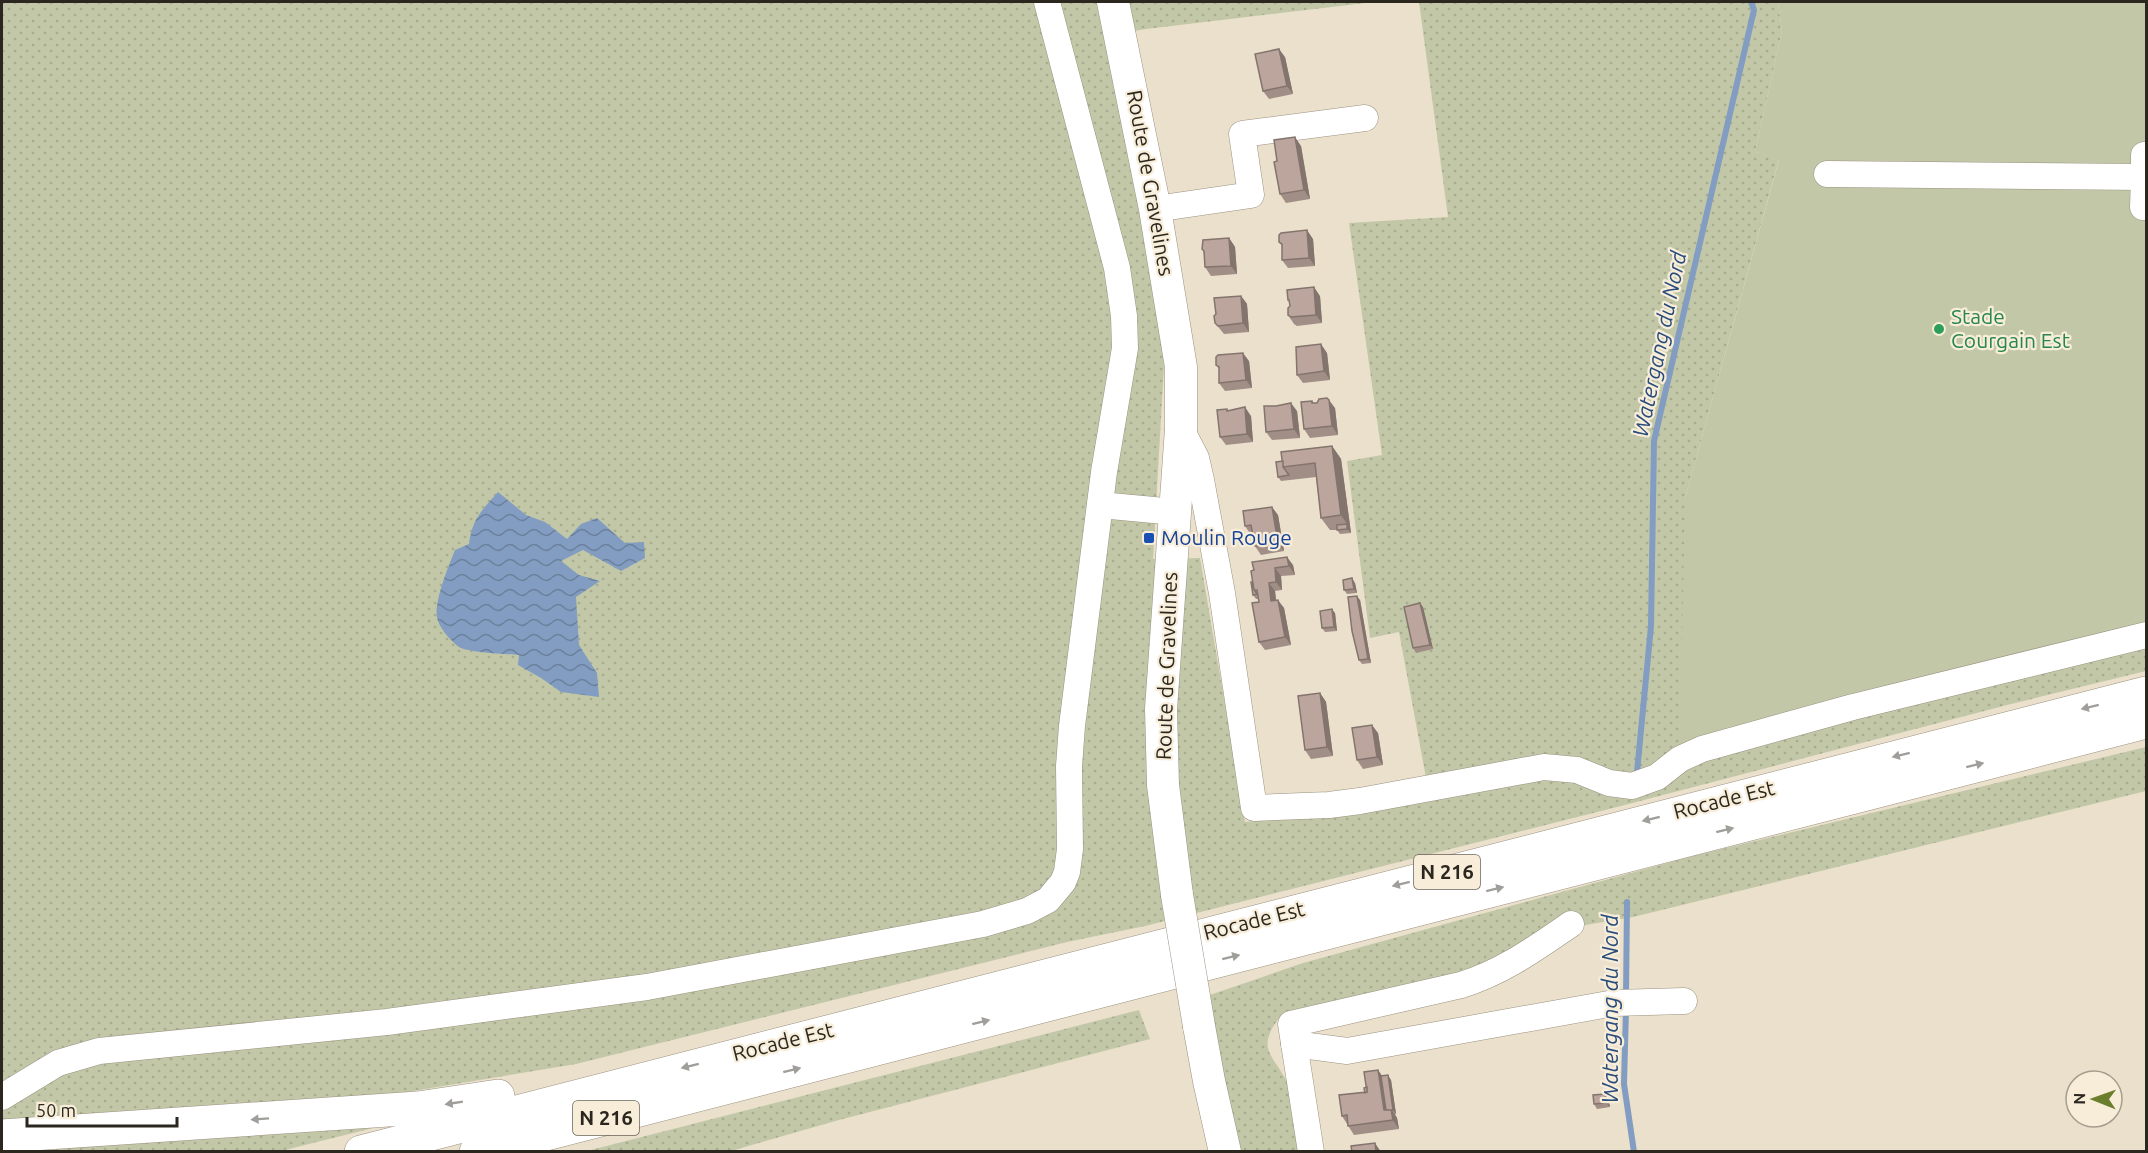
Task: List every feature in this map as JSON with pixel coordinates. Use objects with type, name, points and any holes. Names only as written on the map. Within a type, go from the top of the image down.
[{"type":"highway","name":"Rocade Est","points":[[361,1152],[575,1095],[2146,693]]},
{"type":"highway","name":"Rocade Est","points":[[476,1152],[2146,722]]},
{"type":"highway","points":[[546,1152],[735,1085]]},
{"type":"highway","points":[[2,1136],[418,1108],[522,1093],[575,1095]]},
{"type":"main road","name":"Route de Gravelines","points":[[1113,2],[1155,209],[1180,353],[1181,429],[1161,718],[1165,803],[1177,894],[1199,1026],[1225,1152]]},
{"type":"street","points":[[2,1097],[58,1063],[99,1051],[387,1022],[648,987],[983,924],[1016,916],[1039,906],[1056,892],[1063,882],[1069,863],[1069,766],[1072,726],[1100,505],[1123,363],[1124,316],[1118,268],[1047,2]]},
{"type":"street","points":[[1155,209],[1251,195],[1242,134],[1365,118]]},
{"type":"street","points":[[1827,174],[2145,166],[2143,207],[2146,207]]},
{"type":"street","points":[[1181,429],[1196,458],[1206,503],[1222,593],[1254,808],[1329,805],[1360,801],[1544,767],[1570,769],[1609,783],[1632,786],[1657,777],[1680,759],[1702,749],[1852,707],[2146,634]]},
{"type":"street","points":[[1100,505],[1174,512]]},
{"type":"street","points":[[1311,1152],[1291,1024],[1484,978],[1509,965],[1571,924]]},
{"type":"street","points":[[1294,1044],[1347,1051],[1614,1003],[1684,1001]]},
{"type":"green space","points":[[2,2],[1374,2],[1104,36],[1161,319],[1164,365],[1153,559],[1200,558],[1245,822],[1302,817],[1429,794],[1399,632],[1370,638],[1347,461],[1382,455],[1349,223],[1448,217],[1419,2],[1778,2],[1782,31],[1755,152],[1779,159],[1685,498],[2146,626],[2146,671],[1145,926],[1067,942],[576,1064],[389,1095],[2,1123]]},
{"type":"green space","name":"Stade Courgain Est","points":[[1778,2],[2146,2],[2146,626],[1680,746],[1685,498],[1779,160],[1755,152],[1782,31]]},
{"type":"green space","points":[[2146,747],[2146,791],[1633,917],[1538,933],[1487,967],[1284,1012],[1274,1025],[1268,1045],[1291,1091],[1296,1112],[1300,1151],[1240,1151],[1204,997],[1303,963],[1693,856]]},
{"type":"green space","points":[[1139,1010],[1150,1039],[839,1120],[731,1151],[587,1151]]},
{"type":"green space","points":[[409,1119],[281,1151],[2,1152]]},
{"type":"water","points":[[498,492],[526,515],[545,522],[567,539],[581,524],[597,518],[625,543],[644,542],[645,558],[621,571],[583,550],[561,561],[579,575],[600,581],[576,597],[579,645],[597,673],[599,697],[561,692],[518,665],[519,655],[479,652],[459,647],[440,625],[437,617],[438,602],[455,550],[469,544],[475,521]]},
{"type":"building","points":[[1279,49],[1287,86],[1263,91],[1255,54]]},
{"type":"building","points":[[1295,137],[1304,190],[1280,194],[1274,162],[1277,161],[1274,140]]},
{"type":"building","points":[[1307,230],[1309,258],[1282,260],[1282,244],[1279,242],[1279,235]]},
{"type":"building","points":[[1229,238],[1231,266],[1205,267],[1203,240]]},
{"type":"building","points":[[1314,287],[1316,315],[1291,317],[1288,315],[1290,306],[1287,290]]},
{"type":"building","points":[[1241,296],[1243,323],[1218,326],[1214,316],[1216,314],[1214,298]]},
{"type":"building","points":[[1321,344],[1324,371],[1297,375],[1296,347]]},
{"type":"building","points":[[1243,353],[1246,380],[1219,383],[1219,367],[1216,365],[1216,357]]},
{"type":"building","points":[[1327,398],[1332,426],[1304,429],[1301,402],[1317,403],[1319,399]]},
{"type":"building","points":[[1291,403],[1294,429],[1266,432],[1264,406]]},
{"type":"building","points":[[1245,407],[1247,434],[1220,437],[1217,410],[1227,409],[1227,411]]},
{"type":"building","points":[[1332,446],[1341,515],[1321,518],[1315,463],[1283,467],[1281,452]]},
{"type":"building","points":[[1283,461],[1283,467],[1289,475],[1278,477],[1276,462]]},
{"type":"building","points":[[1272,507],[1278,543],[1255,546],[1251,525],[1245,526],[1243,511]]},
{"type":"building","points":[[1347,524],[1347,529],[1337,530],[1337,525]]},
{"type":"building","points":[[1287,557],[1289,566],[1275,568],[1276,582],[1269,583],[1271,601],[1278,600],[1285,637],[1259,642],[1252,603],[1259,602],[1257,590],[1254,590],[1252,562]]},
{"type":"building","points":[[1352,578],[1354,589],[1344,590],[1343,580]]},
{"type":"building","points":[[1251,582],[1254,590],[1257,594],[1253,595]]},
{"type":"building","points":[[1357,596],[1368,659],[1359,660],[1352,631],[1348,597]]},
{"type":"building","points":[[1420,603],[1430,645],[1413,648],[1404,607]]},
{"type":"building","points":[[1332,609],[1334,627],[1322,628],[1320,611]]},
{"type":"building","points":[[1320,693],[1327,747],[1305,750],[1298,696]]},
{"type":"building","points":[[1372,725],[1377,757],[1357,760],[1352,728]]},
{"type":"building","points":[[1378,1070],[1384,1110],[1391,1109],[1393,1120],[1348,1126],[1347,1115],[1342,1116],[1339,1095],[1367,1092],[1364,1072]]},
{"type":"building","points":[[1388,1075],[1393,1110],[1386,1110],[1381,1076]]},
{"type":"building","points":[[1605,1094],[1606,1103],[1594,1104],[1593,1095]]},
{"type":"building","points":[[1375,1143],[1376,1152],[1352,1152],[1351,1146]]},
{"type":"waterway","name":"Watergang du Nord","points":[[1637,772],[1651,626],[1654,441],[1754,10],[1751,2]]},
{"type":"waterway","name":"Watergang du Nord","points":[[1626,996],[1627,902]]},
{"type":"waterway","name":"Watergang du Nord","points":[[1626,1009],[1624,1084],[1634,1152]]},
{"type":"place","name":"Stade Courgain Est","points":[[1939,329]]},
{"type":"place","name":"Moulin Rouge","points":[[1149,538]]}]
